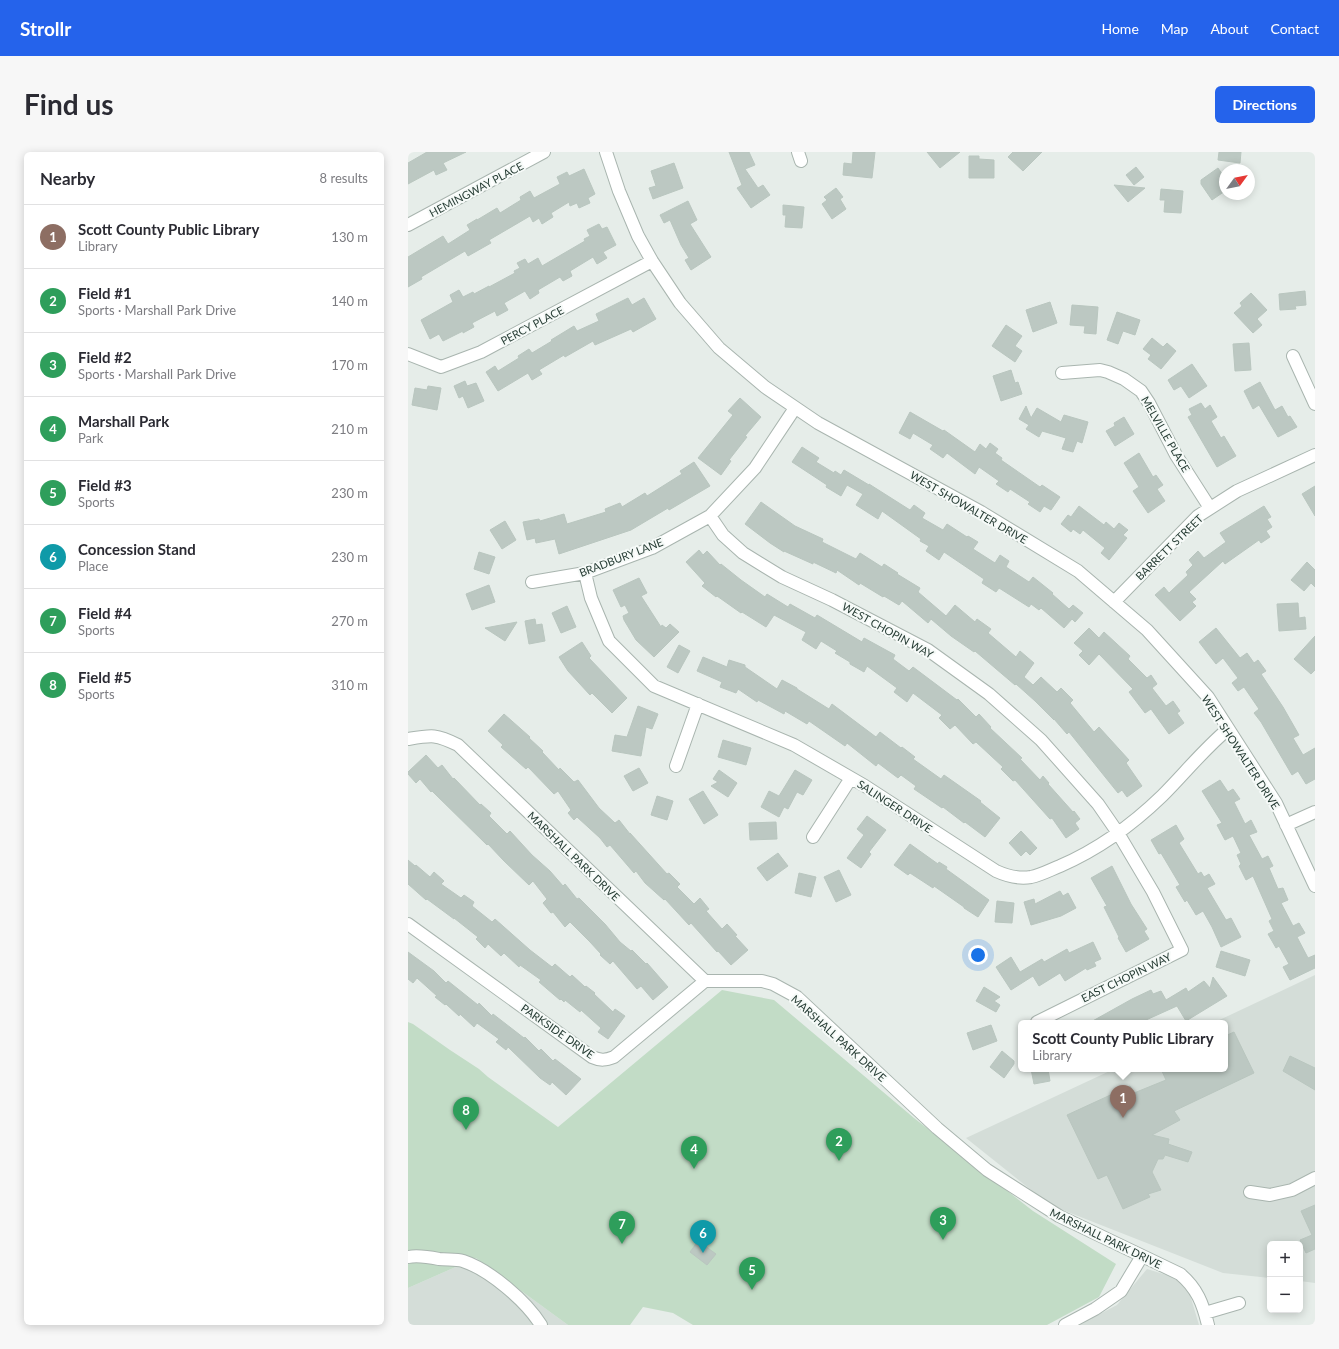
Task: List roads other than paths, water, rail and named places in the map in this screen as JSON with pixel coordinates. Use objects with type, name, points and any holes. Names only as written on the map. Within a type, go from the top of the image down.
[{"type":"street","name":"HEMINGWAY PLACE","points":[[408,225],[544,152]]},
{"type":"street","name":"WEST SHOWALTER DRIVE","points":[[606,152],[638,236],[652,261],[680,303],[719,348],[765,387],[818,423],[985,514],[1078,571],[1146,630],[1208,697],[1276,803],[1315,886]]},
{"type":"street","name":"PERCY PLACE","points":[[408,354],[441,367],[494,345],[652,261]]},
{"type":"street","points":[[1293,356],[1315,404]]},
{"type":"street","name":"MELVILLE PLACE","points":[[1062,373],[1100,370],[1124,378],[1141,391],[1150,403],[1176,455],[1210,508]]},
{"type":"street","name":"BRADBURY LANE","points":[[532,582],[585,574],[652,548],[710,516],[756,468],[795,408]]},
{"type":"street","name":"BARRETT STREET","points":[[1114,602],[1198,516],[1237,491],[1315,455]]},
{"type":"street","name":"WEST CHOPIN WAY","points":[[710,516],[723,534],[743,553],[782,577],[832,600],[928,650],[989,694],[1041,740],[1098,804],[1118,832]]},
{"type":"street","name":"SALINGER DRIVE","points":[[585,574],[591,598],[609,641],[654,686],[794,745],[851,778],[996,871],[1007,876],[1030,877],[1082,856],[1118,832],[1161,797],[1215,740],[1228,730]]},
{"type":"street","points":[[676,766],[698,704]]},
{"type":"street","name":"MARSHALL PARK DRIVE","points":[[408,739],[430,735],[443,738],[458,745],[705,982],[762,981],[774,984],[797,997],[937,1128],[988,1170],[1058,1216],[1180,1274],[1190,1282],[1196,1292],[1205,1313],[1208,1325]]},
{"type":"street","points":[[813,837],[851,778]]},
{"type":"street","points":[[1286,825],[1315,812]]},
{"type":"street","name":"EAST CHOPIN WAY","points":[[1041,1020],[1182,950],[1153,892],[1118,832]]},
{"type":"street","name":"PARKSIDE DRIVE","points":[[408,924],[592,1057],[600,1061],[608,1060],[614,1056],[705,982]]},
{"type":"street","points":[[1250,1192],[1270,1195],[1292,1190],[1315,1178]]},
{"type":"street","points":[[408,1257],[413,1256],[462,1261],[479,1269],[523,1301],[541,1325]]},
{"type":"street","points":[[1065,1325],[1095,1309],[1121,1291],[1142,1256]]},
{"type":"street","points":[[1205,1313],[1239,1303]]},
{"type":"place","name":"Scott County Public Library","points":[[1123,1118]]},
{"type":"place","name":"Field #5","points":[[466,1130]]},
{"type":"place","name":"Field #1","points":[[839,1161]]},
{"type":"place","name":"Marshall Park","points":[[694,1169]]},
{"type":"place","name":"Field #2","points":[[943,1240]]},
{"type":"place","name":"Field #4","points":[[622,1244]]},
{"type":"place","name":"Concession Stand","points":[[703,1253]]},
{"type":"place","name":"Field #3","points":[[752,1290]]}]
